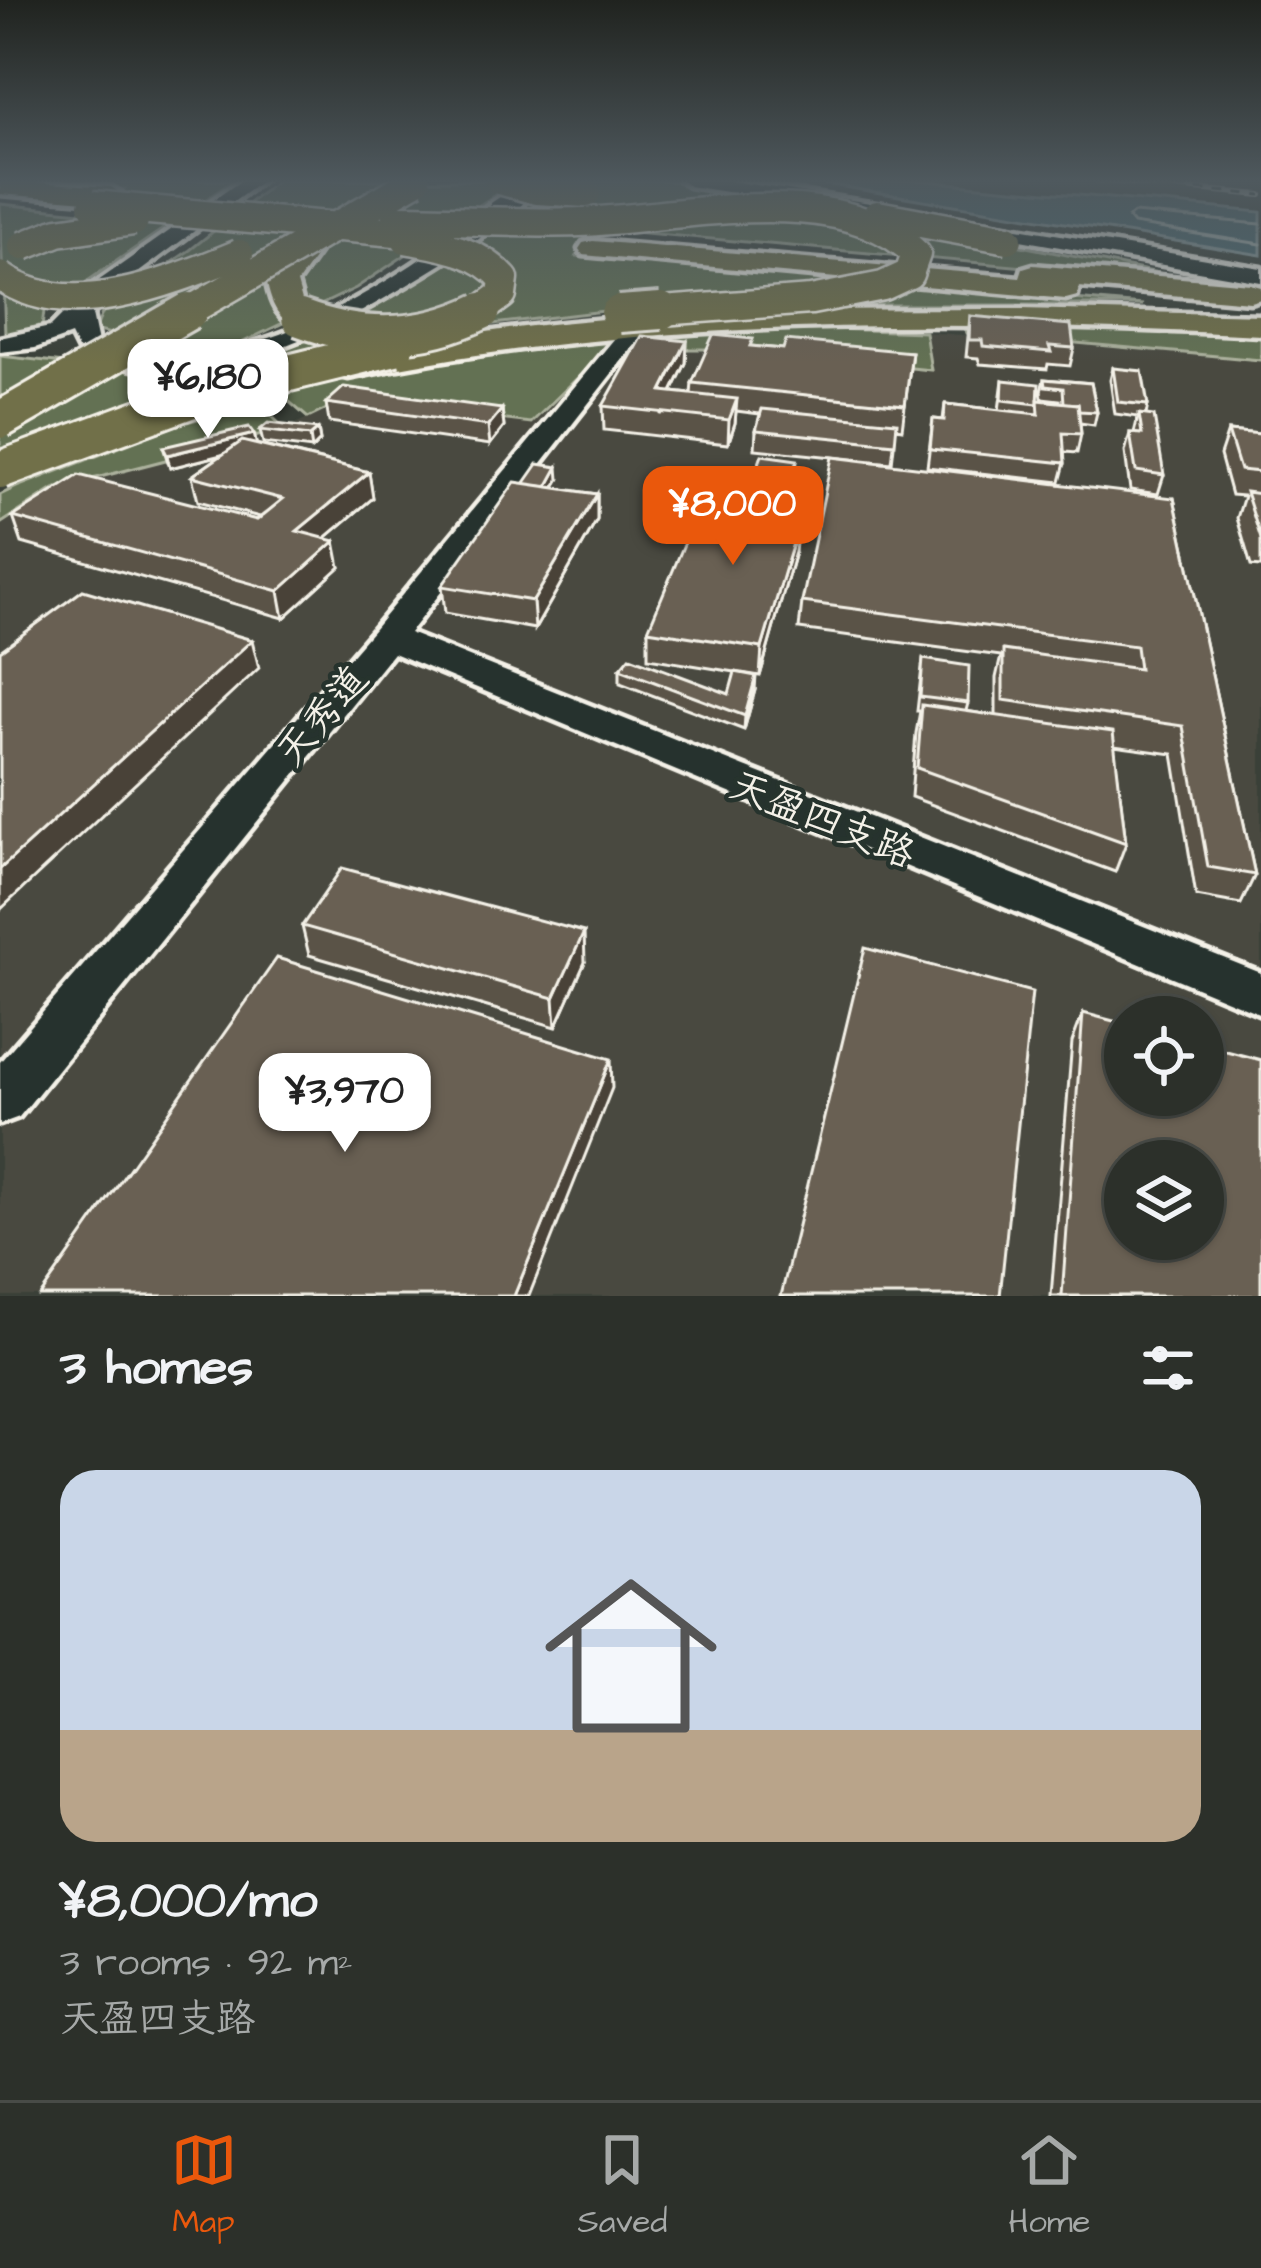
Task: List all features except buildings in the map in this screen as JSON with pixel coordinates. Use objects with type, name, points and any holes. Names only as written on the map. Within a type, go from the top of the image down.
[{"type":"highway","points":[[39,240],[22,246],[0,272],[13,287],[31,293],[92,295],[190,274],[268,240]]},
{"type":"highway","points":[[0,393],[276,240]]},
{"type":"highway","points":[[0,420],[279,240]]},
{"type":"highway","points":[[297,240],[282,290],[295,315],[326,328],[379,333],[440,327],[480,313],[505,289],[497,269],[475,256],[409,240]]},
{"type":"highway","points":[[555,240],[1261,290]]},
{"type":"highway","points":[[577,240],[1261,310]]},
{"type":"highway","points":[[232,397],[469,343],[872,290],[909,274],[916,254],[907,240]]},
{"type":"highway","points":[[1015,240],[1261,290]]},
{"type":"highway","points":[[0,470],[171,404],[253,379],[494,329],[628,320],[1261,310]]},
{"type":"highway","points":[[628,320],[1091,318],[1261,325]]},
{"type":"street","points":[[0,347],[57,335],[82,317],[99,291],[170,240]]},
{"type":"street","points":[[150,364],[204,363],[256,352],[328,320],[420,268],[457,240]]},
{"type":"street","points":[[1053,240],[1261,275]]},
{"type":"street","points":[[82,317],[84,342],[98,352]]},
{"type":"street","name":"天秀道","points":[[0,1100],[387,637],[628,320]]},
{"type":"street","points":[[0,347],[98,352],[198,379],[232,397]]},
{"type":"street","points":[[232,397],[228,375],[256,352]]},
{"type":"street","name":"天盈四支路","points":[[387,637],[1261,994]]},
{"type":"shaded area","points":[[925,332],[1261,360],[1261,1296],[0,1296],[0,524],[54,489],[285,429],[345,400],[606,350],[727,349],[930,369]]},
{"type":"green space","points":[[1,240],[146,240],[44,311],[42,327],[5,334]]},
{"type":"green space","points":[[202,240],[427,240],[356,288],[233,347],[192,355],[95,330],[105,307]]},
{"type":"green space","points":[[465,240],[590,240],[577,256],[1143,305],[656,305],[493,324],[252,374],[264,357],[345,321]]},
{"type":"green space","points":[[728,240],[993,240],[1215,284]]},
{"type":"green space","points":[[1114,324],[1261,335],[1261,360],[967,333],[964,326]]},
{"type":"green space","points":[[799,328],[925,332],[931,370],[727,349],[636,349],[642,336]]},
{"type":"green space","points":[[612,335],[606,350],[531,423],[345,400],[308,418],[279,393],[460,353]]},
{"type":"green space","points":[[0,356],[120,369],[190,388],[0,457]]},
{"type":"green space","points":[[258,403],[285,429],[54,489],[0,524],[0,495],[19,486],[179,424]]},
{"type":"water","points":[[1172,240],[1261,240],[1261,255]]}]
